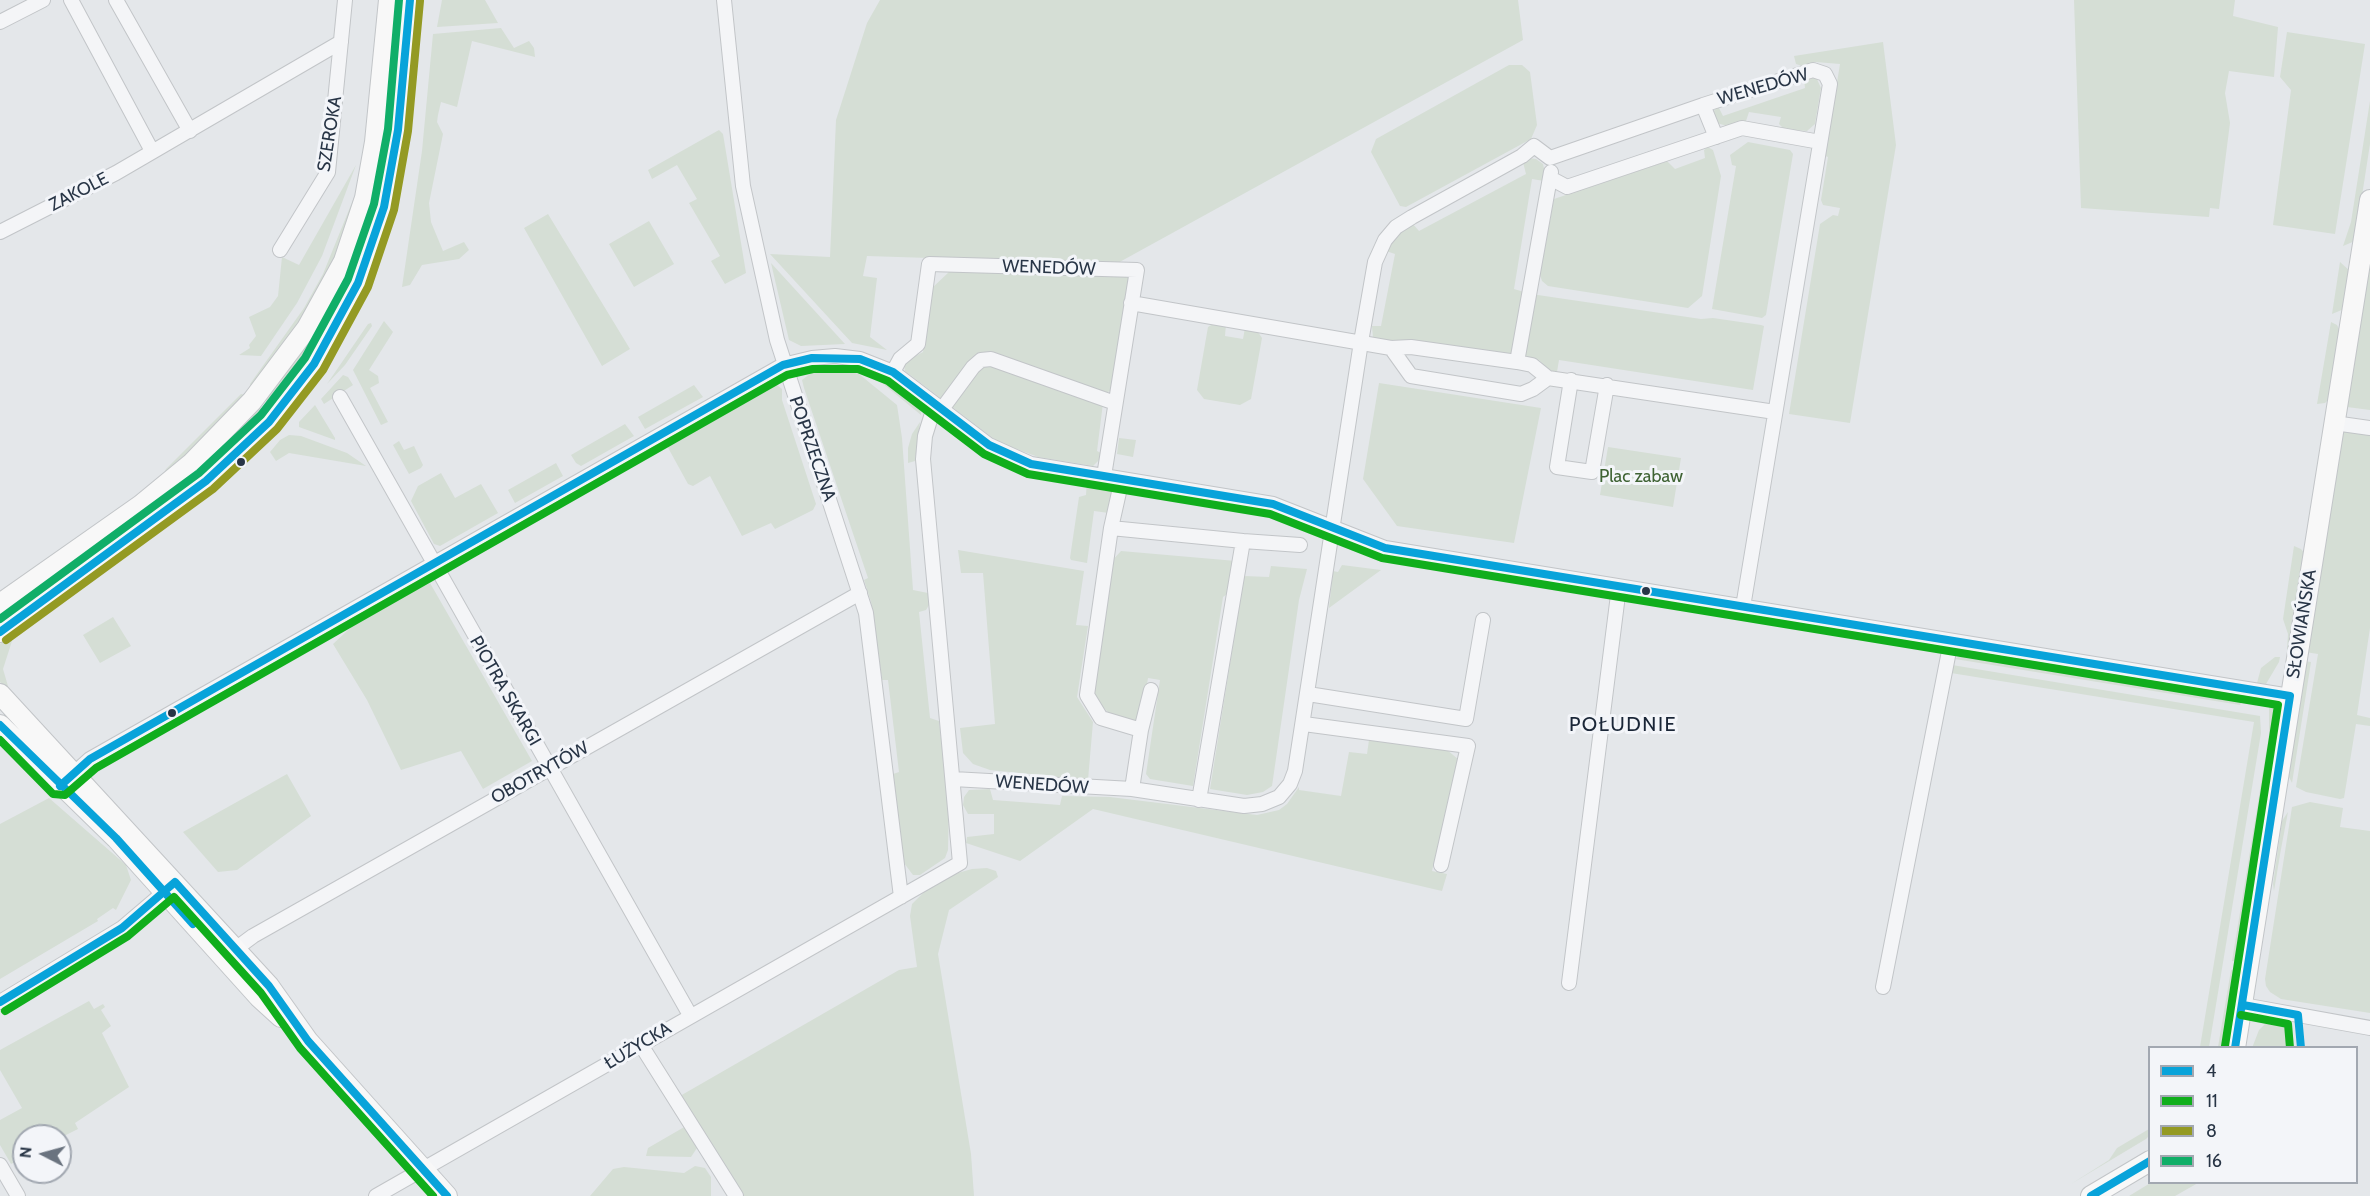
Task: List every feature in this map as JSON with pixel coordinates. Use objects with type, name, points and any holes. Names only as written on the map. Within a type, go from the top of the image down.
[{"type":"street","points":[[0,22],[43,0]]},
{"type":"street","points":[[71,0],[154,150],[341,42]]},
{"type":"street","points":[[116,0],[190,130]]},
{"type":"street","name":"SZEROKA","points":[[280,250],[328,172],[345,0]]},
{"type":"street","points":[[0,604],[132,512],[192,463],[252,401],[307,328],[344,261],[365,198],[374,149],[389,0]]},
{"type":"street","points":[[0,632],[220,468],[275,414],[318,358],[358,283],[384,207],[398,130],[411,0]]},
{"type":"street","name":"POPRZECZNA","points":[[724,0],[743,186],[783,365],[866,613],[901,897]]},
{"type":"street","name":"WENEDÓW","points":[[953,780],[1132,789],[1244,806],[1262,804],[1279,797],[1290,784],[1295,771],[1304,724],[1330,528],[1361,342],[1375,262],[1385,240],[1396,227],[1522,156],[1534,146],[1550,158],[1813,70],[1825,74],[1830,84],[1743,607]]},
{"type":"street","name":"WENEDÓW","points":[[1703,105],[1716,136]]},
{"type":"street","name":"WENEDÓW","points":[[1552,179],[1567,187],[1742,128],[1820,142]]},
{"type":"street","name":"ZAKOLE","points":[[0,232],[116,173],[154,150]]},
{"type":"street","points":[[1517,362],[1552,179],[1550,158]]},
{"type":"street","name":"SŁOWIAŃSKA","points":[[2235,1046],[2370,200]]},
{"type":"street","name":"WENEDÓW","points":[[893,372],[900,359],[918,344],[928,264],[1137,270],[1104,476]]},
{"type":"street","points":[[1131,303],[1391,348],[1411,346],[1517,362],[1532,365],[1548,378],[1607,385],[1775,412]]},
{"type":"street","points":[[1391,348],[1411,376],[1521,394],[1533,389],[1548,378]]},
{"type":"street","points":[[67,780],[90,759],[783,365],[812,358],[835,356],[860,359],[893,372],[989,445],[1031,464],[1273,504],[1385,548],[2290,696]]},
{"type":"street","points":[[953,780],[923,459],[924,436],[938,406],[981,360],[992,359],[1115,403]]},
{"type":"street","points":[[1571,380],[1557,467],[1592,472],[1607,385]]},
{"type":"street","name":"PIOTRA SKARGI","points":[[340,397],[690,1015]]},
{"type":"street","points":[[2334,423],[2370,428]]},
{"type":"street","points":[[1122,479],[1111,528],[1087,695],[1101,718],[1141,730]]},
{"type":"street","points":[[1111,528],[1300,545]]},
{"type":"street","points":[[1199,800],[1244,541]]},
{"type":"street","points":[[1569,983],[1619,586]]},
{"type":"street","name":"OBOTRYTÓW","points":[[230,953],[549,768],[860,593]]},
{"type":"street","points":[[1308,694],[1466,719],[1483,620]]},
{"type":"street","points":[[1883,987],[1951,641]]},
{"type":"street","points":[[1132,789],[1141,730],[1145,722],[1151,690]]},
{"type":"street","points":[[0,694],[116,838],[170,887],[230,953],[259,997],[308,1041],[447,1196]]},
{"type":"street","points":[[1304,724],[1468,746],[1441,865]]},
{"type":"street","points":[[0,725],[67,780]]},
{"type":"street","name":"ŁUŻYCKA","points":[[376,1196],[960,863],[953,780]]},
{"type":"street","points":[[0,1002],[122,928],[170,887]]},
{"type":"street","points":[[2243,1005],[2370,1028]]},
{"type":"street","points":[[641,1045],[736,1196]]},
{"type":"street","points":[[2091,1196],[2148,1162]]},
{"type":"street","points":[[0,1165],[18,1196]]},
{"type":"green space","points":[[397,0],[403,0],[385,169],[360,258],[318,343],[272,406],[264,399],[340,288]]},
{"type":"green space","points":[[442,0],[485,0],[498,23],[437,27]]},
{"type":"green space","points":[[880,0],[1518,0],[1523,40],[1116,264],[867,256],[863,276],[877,278],[870,337],[887,350],[852,343],[770,254],[830,257],[836,120],[867,23]]},
{"type":"green space","points":[[2074,0],[2235,0],[2233,16],[2278,27],[2274,77],[2229,71],[2225,93],[2230,123],[2219,209],[2210,208],[2209,217],[2081,208]]},
{"type":"green space","points":[[501,28],[514,48],[529,41],[534,48],[535,57],[472,41],[457,107],[441,102],[438,115],[437,122],[443,134],[429,203],[431,222],[443,251],[464,242],[469,250],[459,259],[422,265],[410,285],[402,287],[422,151],[433,34]]},
{"type":"green space","points":[[2287,32],[2365,44],[2335,234],[2273,225],[2291,90],[2280,77]]},
{"type":"green space","points":[[1883,42],[1896,145],[1850,423],[1789,414],[1820,224],[1833,215],[1838,216],[1840,208],[1823,205],[1821,200],[1828,157],[1825,156],[1840,64],[1816,62],[1802,66],[1796,64],[1794,56]]},
{"type":"green space","points":[[1509,65],[1522,65],[1530,72],[1537,125],[1531,139],[1406,207],[1400,206],[1371,152],[1376,139]]},
{"type":"green space","points":[[1816,77],[1821,88],[1815,124],[1807,131],[1784,129],[1779,124],[1781,117],[1749,112],[1746,121],[1727,126],[1717,123],[1713,112],[1718,106],[1723,116],[1805,88],[1804,78]]},
{"type":"green space","points":[[2370,101],[2370,144],[2355,241],[2343,246],[2351,222]]},
{"type":"green space","points":[[719,130],[723,134],[746,273],[725,284],[711,261],[720,256],[689,203],[697,199],[677,165],[652,179],[648,170]]},
{"type":"green space","points":[[1748,142],[1790,150],[1793,154],[1766,315],[1762,318],[1712,309],[1736,166],[1732,165],[1730,155]]},
{"type":"green space","points":[[1708,147],[1713,150],[1721,176],[1702,296],[1688,308],[1548,286],[1542,281],[1540,275],[1554,199],[1667,161],[1675,169],[1705,158],[1704,150]]},
{"type":"green space","points":[[1529,158],[1536,159],[1543,164],[1545,173],[1544,181],[1532,179],[1514,289],[1524,292],[1514,355],[1418,341],[1380,341],[1373,338],[1372,326],[1381,326],[1395,254],[1386,251],[1398,233],[1412,223],[1419,231],[1526,174],[1523,162]]},
{"type":"green space","points":[[356,165],[322,256],[297,303],[261,356],[239,355],[250,348],[249,345],[256,336],[249,317],[270,307],[278,296],[282,257],[299,265]]},
{"type":"green space","points":[[357,190],[336,257],[306,314],[251,388],[250,384],[304,308],[323,274]]},
{"type":"green space","points":[[548,214],[630,349],[602,366],[524,228]]},
{"type":"green space","points":[[649,221],[674,264],[634,287],[609,244]]},
{"type":"green space","points":[[2370,260],[2370,410],[2347,407]]},
{"type":"green space","points":[[2340,262],[2350,271],[2344,309],[2332,314]]},
{"type":"green space","points":[[771,263],[845,344],[801,346],[789,340]]},
{"type":"green space","points":[[1017,269],[1128,275],[1129,283],[1112,390],[1106,393],[1103,403],[1097,451],[1101,453],[1099,460],[1093,466],[1038,457],[998,442],[905,371],[904,366],[908,360],[923,352],[931,289],[950,271]]},
{"type":"green space","points":[[1531,294],[1764,326],[1753,390],[1559,360],[1557,372],[1548,370],[1539,360],[1520,356]]},
{"type":"green space","points":[[384,321],[393,332],[369,370],[378,376],[379,383],[370,388],[388,422],[381,425],[353,370]]},
{"type":"green space","points":[[1216,322],[1226,324],[1225,336],[1243,339],[1245,328],[1256,329],[1262,338],[1251,399],[1240,405],[1204,399],[1197,390],[1208,327]]},
{"type":"green space","points":[[2331,322],[2337,325],[2340,331],[2330,398],[2325,403],[2317,404]]},
{"type":"green space","points":[[371,323],[372,326],[345,365],[327,384],[368,324]]},
{"type":"green space","points":[[837,364],[873,370],[901,386],[920,402],[921,415],[876,378],[857,368]]},
{"type":"green space","points":[[815,370],[843,370],[859,374],[897,405],[902,438],[913,590],[928,593],[929,605],[926,610],[919,612],[930,718],[939,721],[949,806],[948,850],[945,858],[920,875],[913,875],[904,863],[893,774],[899,772],[888,680],[882,680],[871,602],[864,580],[868,578],[802,380]]},
{"type":"green space","points":[[343,375],[348,377],[353,385],[324,404],[321,399]]},
{"type":"green space","points":[[773,382],[782,389],[782,400],[816,504],[813,510],[775,529],[771,523],[742,536],[710,476],[693,486],[688,484],[666,444]]},
{"type":"green space","points":[[1379,383],[1541,408],[1514,543],[1397,526],[1363,479]]},
{"type":"green space","points":[[694,385],[703,397],[645,429],[638,417]]},
{"type":"green space","points":[[241,394],[245,395],[194,449],[163,475],[166,469]]},
{"type":"green space","points":[[315,405],[335,440],[299,427],[299,422]]},
{"type":"green space","points":[[258,406],[267,413],[200,476],[11,613],[8,608]]},
{"type":"green space","points":[[920,422],[915,461],[908,463],[908,448],[912,434]]},
{"type":"green space","points":[[625,424],[634,436],[581,466],[576,463],[571,455]]},
{"type":"green space","points":[[2343,430],[2370,435],[2370,628],[2357,715],[2370,718],[2370,726],[2356,724],[2344,798],[2340,799],[2306,792],[2296,787],[2318,654],[2305,652]]},
{"type":"green space","points":[[289,435],[301,436],[347,453],[366,466],[289,453],[276,461],[270,452],[280,440]]},
{"type":"green space","points":[[1119,438],[1136,440],[1133,457],[1117,454]]},
{"type":"green space","points":[[399,441],[404,450],[414,446],[423,465],[421,468],[409,474],[393,445]]},
{"type":"green space","name":"Plac zabaw","points":[[1608,447],[1681,458],[1673,507],[1600,495]]},
{"type":"green space","points":[[556,463],[563,476],[515,503],[508,490]]},
{"type":"green space","points":[[441,473],[455,498],[481,484],[498,513],[440,546],[434,544],[411,501],[418,486]]},
{"type":"green space","points":[[1087,481],[1110,486],[1112,494],[1109,513],[1094,511],[1087,563],[1070,558],[1079,497],[1086,495]]},
{"type":"green space","points":[[2294,546],[2305,554],[2290,649],[2287,649],[2288,634],[2283,619]]},
{"type":"green space","points":[[958,550],[1084,571],[1076,625],[1088,626],[1077,697],[1093,722],[1088,780],[990,770],[973,764],[963,753],[960,728],[995,724],[983,573],[961,573]]},
{"type":"green space","points":[[1121,551],[1236,561],[1231,591],[1223,597],[1193,786],[1150,779],[1146,774],[1160,680],[1148,678],[1142,716],[1136,720],[1124,720],[1110,714],[1094,699],[1110,563]]},
{"type":"green space","points":[[1342,565],[1381,570],[1329,608],[1333,571],[1338,572]]},
{"type":"green space","points":[[1271,566],[1307,569],[1299,600],[1272,786],[1263,792],[1247,795],[1210,789],[1244,576],[1269,577]]},
{"type":"green space","points":[[430,583],[532,761],[483,789],[461,751],[401,770],[367,700],[333,644],[362,617]]},
{"type":"green space","points":[[113,617],[131,646],[100,663],[83,635]]},
{"type":"green space","points":[[10,634],[12,641],[3,669],[10,693],[0,682],[0,644]]},
{"type":"green space","points":[[1975,652],[2246,696],[2240,705],[1955,659],[1964,653]]},
{"type":"green space","points":[[2275,657],[2280,657],[2279,662],[2266,684],[2257,683],[2261,668]]},
{"type":"green space","points":[[2304,661],[2311,662],[2292,783],[2288,775]]},
{"type":"green space","points":[[1952,665],[2260,716],[2261,733],[2209,1046],[2200,1046],[2254,722],[1951,673]]},
{"type":"green space","points":[[2269,702],[2275,707],[2278,719],[2252,861],[2239,962],[2232,961],[2269,735]]},
{"type":"green space","points":[[1369,740],[1447,750],[1458,759],[1432,871],[1447,874],[1442,891],[1093,809],[1020,861],[966,843],[967,837],[994,834],[994,814],[968,814],[963,805],[964,797],[969,790],[990,789],[993,800],[1060,805],[1062,796],[1110,797],[1257,815],[1279,810],[1287,804],[1299,787],[1299,790],[1341,796],[1349,752],[1367,754]]},
{"type":"green space","points":[[287,774],[311,816],[237,870],[218,872],[183,832]]},
{"type":"green space","points":[[49,798],[126,865],[131,880],[116,910],[113,908],[97,919],[98,921],[0,979],[0,824]]},
{"type":"green space","points":[[2310,802],[2343,808],[2340,827],[2370,831],[2370,1013],[2281,999],[2270,992],[2266,986],[2265,979],[2292,807]]},
{"type":"green space","points":[[2288,812],[2274,891],[2282,821]]},
{"type":"green space","points":[[987,868],[996,871],[998,877],[949,910],[938,954],[971,1154],[974,1196],[742,1196],[680,1096],[899,970],[917,967],[910,916],[912,904],[924,892],[954,874]]},
{"type":"green space","points":[[2231,970],[2237,971],[2223,1046],[2218,1046]]},
{"type":"green space","points":[[89,1001],[94,1009],[103,1004],[105,1007],[101,1010],[111,1026],[102,1033],[129,1087],[75,1123],[78,1129],[72,1132],[72,1124],[12,1124],[11,1164],[0,1145],[0,1120],[22,1108],[0,1070],[0,1050]]},
{"type":"green space","points":[[2275,1018],[2283,1019],[2288,1026],[2291,1046],[2253,1046],[2259,1030],[2265,1024],[2274,1022]]},
{"type":"green space","points":[[686,1126],[697,1148],[691,1157],[646,1156],[648,1148]]},
{"type":"green space","points":[[2148,1130],[2146,1139],[2071,1184],[2109,1160],[2117,1148]]},
{"type":"green space","points":[[695,1166],[705,1168],[711,1177],[711,1196],[590,1196],[613,1169],[624,1167],[684,1173]]},
{"type":"green space","points":[[2149,1184],[2196,1184],[2175,1196],[2129,1196]]},
{"type":"transit line","name":"16","points":[[0,619],[199,473],[261,415],[305,358],[348,279],[374,204],[388,129],[399,0]]},
{"type":"transit line","name":"4","points":[[0,632],[206,481],[269,422],[314,364],[358,283],[384,207],[398,130],[410,0]]},
{"type":"transit line","name":"8","points":[[6,640],[213,489],[277,429],[323,370],[368,287],[394,210],[408,131],[420,1]]},
{"type":"transit line","name":"4","points":[[60,786],[90,759],[783,365],[812,358],[860,359],[893,372],[989,445],[1031,464],[1273,504],[1385,548],[2290,696],[2235,1046]]},
{"type":"transit line","name":"11","points":[[0,740],[53,794],[65,795],[96,768],[787,375],[813,369],[858,369],[888,381],[984,454],[1028,474],[1270,514],[1382,558],[2278,705],[2225,1046]]},
{"type":"transit line","name":"4","points":[[0,725],[116,838],[193,924]]},
{"type":"transit line","name":"4","points":[[0,1002],[122,928],[175,882],[269,986],[308,1041],[447,1196]]},
{"type":"transit line","name":"11","points":[[5,1011],[128,936],[174,897],[261,993],[300,1048],[433,1196]]},
{"type":"transit line","name":"4","points":[[2243,1005],[2298,1015],[2301,1046]]},
{"type":"transit line","name":"11","points":[[2241,1015],[2288,1024],[2290,1046]]},
{"type":"transit line","name":"4","points":[[2091,1196],[2148,1162]]},
{"type":"district","name":"POŁUDNIE","points":[[1623,725]]}]
